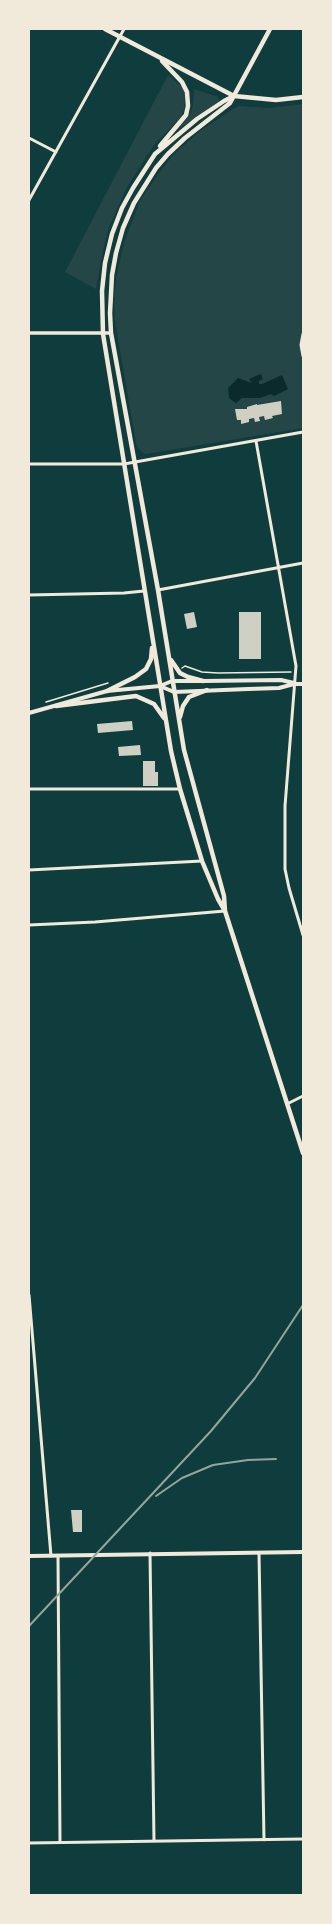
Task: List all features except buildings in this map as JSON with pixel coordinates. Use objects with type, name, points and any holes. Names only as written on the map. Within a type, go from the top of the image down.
[{"type":"main road","points":[[105,29],[234,96],[276,100],[303,97]]},
{"type":"main road","points":[[270,29],[234,96],[223,110],[185,138],[168,154],[156,168],[134,203],[123,228],[112,274],[110,299],[111,333],[136,463],[184,750],[224,896],[226,911],[303,1153]]},
{"type":"main road","points":[[158,56],[182,82],[187,92],[188,106],[186,115],[155,154],[133,188],[122,208],[112,234],[105,263],[102,291],[103,334],[117,411],[144,591],[166,722],[180,789],[202,861],[218,899],[226,911]]},
{"type":"main road","points":[[155,154],[197,119],[234,96]]},
{"type":"main road","points":[[107,691],[136,677],[146,669],[151,659],[153,643]]},
{"type":"main road","points":[[168,654],[172,664],[180,673],[203,681]]},
{"type":"main road","points":[[29,713],[107,691],[160,686],[172,682],[281,680],[294,684]]},
{"type":"main road","points":[[160,686],[174,692],[279,688],[294,684],[303,684]]},
{"type":"main road","points":[[180,723],[181,712],[186,701],[192,695],[207,690]]},
{"type":"main road","points":[[56,706],[136,696],[154,704],[166,722]]},
{"type":"main road","points":[[29,1556],[303,1552]]},
{"type":"street","points":[[29,200],[124,29]]},
{"type":"street","points":[[29,138],[56,152]]},
{"type":"street","points":[[29,333],[111,333]]},
{"type":"street","points":[[303,334],[301,345],[303,356]]},
{"type":"street","points":[[29,464],[136,463],[303,432]]},
{"type":"street","points":[[256,441],[296,666],[285,806],[285,869],[289,888],[303,934]]},
{"type":"street","points":[[158,590],[303,563]]},
{"type":"street","points":[[29,594],[124,593],[144,591]]},
{"type":"street","points":[[29,789],[180,789]]},
{"type":"street","points":[[29,870],[202,861]]},
{"type":"street","points":[[29,925],[95,922],[226,911]]},
{"type":"street","points":[[287,1104],[303,1096]]},
{"type":"street","points":[[29,1295],[30,1329],[51,1556]]},
{"type":"street","points":[[259,1552],[264,1840]]},
{"type":"street","points":[[150,1554],[154,1841]]},
{"type":"street","points":[[58,1556],[60,1842]]},
{"type":"street","points":[[29,1843],[303,1839]]},
{"type":"shaded area","points":[[168,75],[182,87],[185,95],[184,110],[181,117],[154,145],[127,187],[109,227],[96,289],[65,272]]},
{"type":"shaded area","points":[[194,89],[218,97],[219,101],[176,131],[191,112]]},
{"type":"shaded area","points":[[303,104],[303,428],[146,454],[143,453],[138,448],[136,443],[115,321],[114,301],[116,278],[124,243],[140,201],[172,156],[200,131],[233,109],[239,106],[269,108]]},
{"type":"shaded area","points":[[261,374],[263,379],[259,381],[259,384],[282,375],[288,389],[274,396],[271,394],[260,398],[242,398],[236,403],[229,398],[228,388],[238,378],[252,383],[249,379]]},
{"type":"railway","points":[[29,1626],[211,1431],[255,1378],[303,1305]]},
{"type":"railway","points":[[156,1496],[182,1478],[213,1465],[248,1460],[276,1459]]}]
